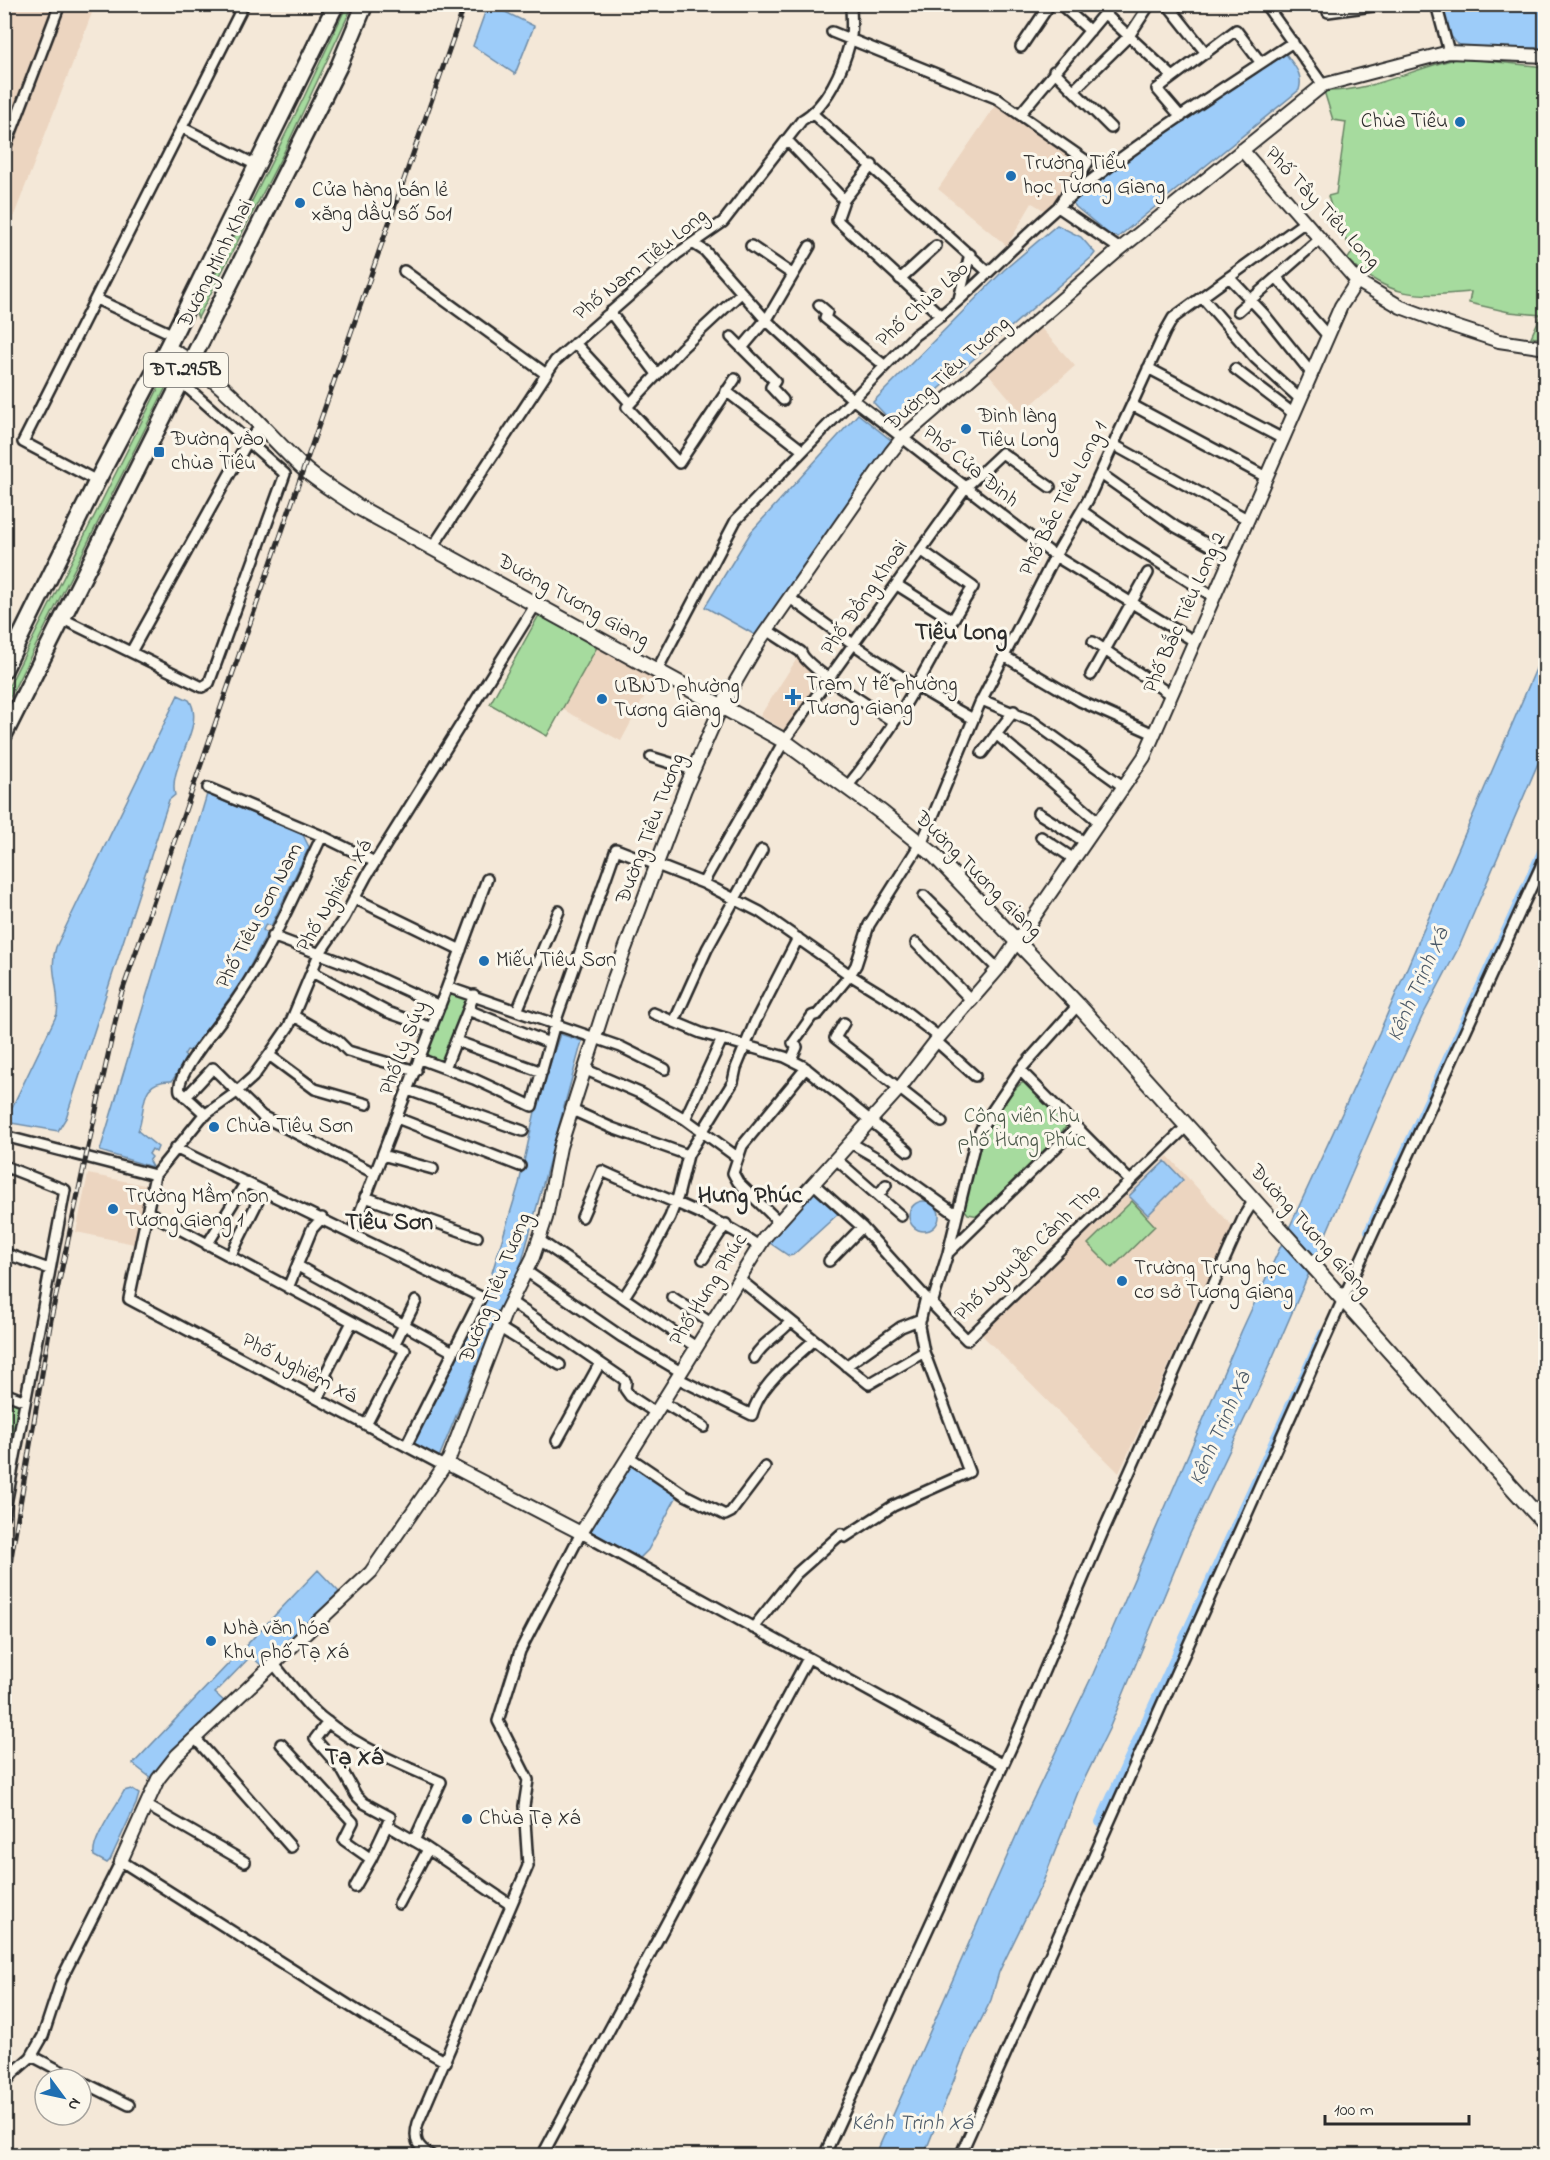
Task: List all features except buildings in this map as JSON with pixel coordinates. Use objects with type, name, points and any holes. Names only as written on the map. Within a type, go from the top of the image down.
[{"type":"main road","name":"Đường Minh Khai","points":[[4,670],[171,341],[336,4]]},
{"type":"main road","name":"Đường Minh Khai","points":[[4,735],[339,66],[365,4]]},
{"type":"main road","name":"Đường Tương Giang","points":[[171,341],[191,361],[237,398],[304,469],[323,483],[368,512],[432,548],[784,741],[920,845],[1078,1005],[1545,1525]]},
{"type":"street","points":[[4,151],[60,4]]},
{"type":"street","points":[[98,481],[23,442],[244,4]]},
{"type":"street","name":"Phố Nam Tiêu Long","points":[[432,548],[555,361],[677,254],[723,222],[802,120],[813,114],[837,74],[850,40],[851,4]]},
{"type":"street","points":[[1021,47],[1050,4]]},
{"type":"street","points":[[1060,4],[1090,31]]},
{"type":"street","points":[[1020,114],[1112,4]]},
{"type":"street","points":[[1074,90],[1129,36],[1149,4]]},
{"type":"street","points":[[1167,4],[1206,53]]},
{"type":"street","points":[[1265,4],[1323,85]]},
{"type":"street","points":[[1328,12],[1388,4]]},
{"type":"street","points":[[1436,4],[1449,52]]},
{"type":"street","points":[[1105,14],[1173,77]]},
{"type":"street","points":[[1181,117],[1157,89],[1236,30],[1261,63]]},
{"type":"street","points":[[832,32],[996,98],[1088,162],[1058,207],[1120,249]]},
{"type":"street","name":"Phố Chùa Lào","points":[[657,670],[736,520],[884,365],[915,335],[941,316],[1058,207],[1181,117],[1293,42]]},
{"type":"street","name":"Đường Tiêu Tương","points":[[121,1861],[158,1779],[195,1738],[370,1572],[445,1465],[500,1328],[539,1240],[572,1110],[593,1039],[693,770],[722,705],[767,630],[903,436],[1120,249],[1323,85],[1346,81],[1401,63],[1449,52],[1545,56]]},
{"type":"street","points":[[1054,71],[1111,128]]},
{"type":"street","points":[[813,114],[987,271]]},
{"type":"street","points":[[183,128],[258,166]]},
{"type":"street","points":[[787,140],[844,200]]},
{"type":"street","name":"Phố Tây Tiêu Long","points":[[1242,150],[1357,280],[1401,307],[1447,324],[1499,341],[1545,348]]},
{"type":"street","points":[[872,165],[844,200],[837,220],[941,316]]},
{"type":"street","name":"Phố Bắc Tiêu Long 1","points":[[790,1060],[797,1047],[793,1043],[812,1016],[818,1014],[850,975],[856,965],[869,924],[920,845],[973,718],[1055,556],[1101,474],[1173,318],[1305,222]]},
{"type":"street","points":[[1238,310],[1320,239]]},
{"type":"street","name":"Phố Cửa Đình","points":[[694,244],[705,251],[766,320],[851,398],[1055,556],[1194,641]]},
{"type":"street","points":[[751,246],[792,274]]},
{"type":"street","points":[[742,348],[766,320],[810,246]]},
{"type":"street","points":[[900,279],[936,246]]},
{"type":"street","points":[[959,299],[970,254]]},
{"type":"street","points":[[404,271],[546,374]]},
{"type":"street","points":[[1229,278],[1251,300],[1311,374]]},
{"type":"street","points":[[1277,278],[1328,336]]},
{"type":"street","name":"Phố Bắc Tiêu Long 2","points":[[1017,944],[1144,757],[1341,306],[1357,280]]},
{"type":"street","points":[[735,380],[680,463],[627,407],[657,374],[741,293]]},
{"type":"street","points":[[1202,297],[1255,358],[1300,399]]},
{"type":"street","points":[[96,299],[171,341]]},
{"type":"street","points":[[819,305],[827,312],[825,318],[884,365]]},
{"type":"street","points":[[610,312],[657,374]]},
{"type":"street","points":[[731,337],[775,381],[771,387],[783,400]]},
{"type":"street","points":[[575,343],[630,403]]},
{"type":"street","points":[[1148,368],[1283,439]]},
{"type":"street","points":[[1235,369],[1294,414]]},
{"type":"street","points":[[63,619],[202,687],[209,683],[285,474],[181,382]]},
{"type":"street","points":[[726,391],[802,450]]},
{"type":"street","points":[[1132,405],[1266,477]]},
{"type":"street","points":[[131,652],[248,441],[262,425]]},
{"type":"street","points":[[1114,445],[1247,519]]},
{"type":"street","name":"Phố Đồng Khoai","points":[[703,883],[784,741],[966,488],[1002,453],[1050,487]]},
{"type":"street","points":[[1101,474],[1176,526],[1231,557]]},
{"type":"street","points":[[1082,510],[1124,540],[1214,597]]},
{"type":"street","points":[[847,787],[894,722],[916,687],[951,619],[973,587],[921,550]]},
{"type":"street","points":[[1091,675],[1103,649],[1148,573]]},
{"type":"street","points":[[897,585],[951,619]]},
{"type":"street","points":[[790,598],[853,646],[916,687],[973,718]]},
{"type":"street","name":"Phố Nghiêm Xá","points":[[445,1465],[129,1299],[154,1175],[206,1114],[238,1090],[269,1055],[294,1016],[319,954],[536,604]]},
{"type":"street","points":[[767,630],[801,652],[803,658],[830,679],[894,722]]},
{"type":"street","points":[[1093,642],[1171,695]]},
{"type":"street","points":[[1004,656],[1080,700],[1154,734]]},
{"type":"street","points":[[982,700],[1014,711],[1032,721],[1124,787]]},
{"type":"street","points":[[982,753],[1014,711]]},
{"type":"street","points":[[996,734],[1099,822]]},
{"type":"street","points":[[651,757],[693,770]]},
{"type":"street","points":[[208,788],[322,836]]},
{"type":"street","points":[[1038,813],[1086,842]]},
{"type":"street","name":"Phố Tiêu Sơn Nam","points":[[186,1097],[178,1089],[181,1078],[248,986],[322,836],[375,862]]},
{"type":"street","points":[[1041,837],[1074,859]]},
{"type":"street","points":[[420,1059],[532,1106],[555,1023],[616,849],[703,883],[760,912],[850,975],[891,1000],[937,1039],[975,1076]]},
{"type":"street","points":[[674,1022],[707,949],[762,850]]},
{"type":"street","points":[[960,2156],[1343,1299],[1545,855]]},
{"type":"street","points":[[447,987],[487,879]]},
{"type":"street","points":[[924,896],[998,969]]},
{"type":"street","points":[[354,898],[461,950]]},
{"type":"street","points":[[517,1011],[559,911]]},
{"type":"street","points":[[272,936],[440,1006]]},
{"type":"street","points":[[624,1297],[646,1263],[676,1201],[688,1155],[701,1130],[733,1082],[744,1046],[798,938]]},
{"type":"street","points":[[916,943],[972,1000]]},
{"type":"street","name":"Phố Hưng Phúc","points":[[581,1533],[777,1220],[815,1185],[899,1089],[937,1039],[1017,944]]},
{"type":"street","points":[[312,972],[387,1012],[432,1028]]},
{"type":"street","name":"Phố Lý Súy","points":[[352,1233],[447,987],[629,1050],[665,1070]]},
{"type":"street","points":[[445,1068],[474,995]]},
{"type":"street","name":"Phố Nguyễn Cảnh Thọ","points":[[1078,1005],[1020,1070],[997,1102],[975,1142],[948,1253],[928,1301],[967,1340],[1187,1126]]},
{"type":"street","points":[[468,1010],[549,1043]]},
{"type":"street","points":[[653,1013],[722,1039],[790,1060],[806,1068],[908,1151]]},
{"type":"street","points":[[294,1016],[338,1041],[348,1051],[416,1071]]},
{"type":"street","points":[[844,1023],[835,1038],[942,1122]]},
{"type":"street","points":[[685,1119],[722,1039]]},
{"type":"street","points":[[456,1041],[542,1072]]},
{"type":"street","points":[[269,1055],[315,1089],[367,1104]]},
{"type":"street","points":[[206,1114],[186,1097],[213,1068],[262,1116],[374,1173]]},
{"type":"street","points":[[777,1220],[738,1182],[733,1173],[741,1146],[806,1068]]},
{"type":"street","points":[[584,1069],[642,1094],[685,1119],[737,1157]]},
{"type":"street","points":[[1020,1070],[1130,1180]]},
{"type":"street","points":[[408,1090],[523,1131]]},
{"type":"street","points":[[572,1110],[612,1128],[688,1155]]},
{"type":"street","points":[[397,1118],[520,1166]]},
{"type":"street","points":[[948,1253],[1077,1127]]},
{"type":"street","points":[[4,1136],[154,1175]]},
{"type":"street","points":[[851,1143],[882,1161],[957,1215]]},
{"type":"street","points":[[175,1148],[481,1297],[406,1446]]},
{"type":"street","points":[[382,1155],[433,1169]]},
{"type":"street","points":[[837,1160],[901,1216]]},
{"type":"street","points":[[4,1166],[65,1190],[4,1515]]},
{"type":"street","points":[[582,1217],[602,1171],[726,1224],[759,1246]]},
{"type":"street","points":[[207,1245],[246,1182]]},
{"type":"street","points":[[753,1628],[796,1574],[841,1534],[845,1537],[893,1506],[969,1472],[924,1352],[921,1319],[928,1301],[862,1227],[815,1185]]},
{"type":"street","points":[[878,1196],[886,1185]]},
{"type":"street","points":[[230,1257],[263,1191]]},
{"type":"street","points":[[365,1197],[477,1236]]},
{"type":"street","points":[[825,2156],[1002,1764],[1244,1216],[1254,1200]]},
{"type":"street","points":[[148,1212],[405,1350],[366,1425]]},
{"type":"street","points":[[288,1288],[312,1229],[322,1218]]},
{"type":"street","points":[[703,1259],[726,1224]]},
{"type":"street","points":[[829,1261],[862,1227]]},
{"type":"street","points":[[539,1240],[696,1347]]},
{"type":"street","points":[[4,1252],[49,1269]]},
{"type":"street","points":[[298,1266],[453,1352]]},
{"type":"street","points":[[526,1271],[679,1375],[752,1415],[755,1402],[764,1390],[813,1341]]},
{"type":"street","points":[[738,1279],[869,1384],[924,1352]]},
{"type":"street","points":[[672,1297],[711,1323]]},
{"type":"street","points":[[394,1345],[417,1300]]},
{"type":"street","points":[[511,1302],[626,1382],[625,1389],[630,1396],[704,1427]]},
{"type":"street","points":[[846,1366],[901,1327],[921,1319]]},
{"type":"street","points":[[318,1399],[328,1379],[324,1377],[352,1322]]},
{"type":"street","points":[[754,1358],[762,1345],[778,1336],[790,1322]]},
{"type":"street","points":[[500,1328],[560,1365]]},
{"type":"street","points":[[557,1441],[600,1363]]},
{"type":"street","points":[[4,1393],[25,1401]]},
{"type":"street","points":[[629,1457],[685,1495],[724,1515],[731,1512],[765,1467]]},
{"type":"street","points":[[445,1465],[581,1533],[1002,1764]]},
{"type":"street","points":[[432,2156],[417,2143],[414,2135],[528,1863],[524,1806],[528,1780],[498,1721],[520,1651],[581,1533]]},
{"type":"street","points":[[542,2156],[808,1658]]},
{"type":"street","points":[[274,1664],[309,1706],[328,1722],[380,1755],[441,1782],[414,1840]]},
{"type":"street","points":[[328,1722],[315,1739],[342,1770],[356,1795],[364,1803],[390,1817],[372,1859],[356,1887]]},
{"type":"street","points":[[195,1738],[291,1846]]},
{"type":"street","points":[[281,1744],[354,1822],[344,1840],[372,1859]]},
{"type":"street","points":[[146,1805],[245,1862]]},
{"type":"street","points":[[387,1825],[414,1840],[512,1905]]},
{"type":"street","points":[[399,1904],[428,1849]]},
{"type":"street","points":[[4,2085],[13,2073],[32,2056],[43,2036],[62,1978],[121,1861],[364,2015],[446,2062]]},
{"type":"street","points":[[32,2056],[53,2067]]},
{"type":"street","points":[[93,2087],[129,2105]]},
{"type":"shaded area","points":[[5,5],[95,5],[5,239]]},
{"type":"shaded area","name":"Trường Tiểu học Tương Giang","points":[[998,102],[1084,162],[1049,213],[1032,203],[1007,246],[938,189]]},
{"type":"shaded area","points":[[1040,327],[1075,366],[1022,413],[988,373]]},
{"type":"shaded area","points":[[597,647],[655,677],[621,741],[562,709]]},
{"type":"shaded area","name":"Trạm Y tế phường Tương Giang","points":[[798,657],[828,679],[788,732],[760,716]]},
{"type":"shaded area","name":"Trường Trung học cơ sở Tương Giang","points":[[1168,1156],[1233,1227],[1119,1473],[981,1334]]},
{"type":"shaded area","name":"Trường Mầm non Tương Giang 1","points":[[88,1174],[150,1186],[139,1245],[76,1232]]},
{"type":"green space","points":[[347,5],[353,5],[283,154],[198,318],[196,313],[304,97]]},
{"type":"green space","points":[[1460,58],[1545,67],[1545,339],[1531,337],[1541,315],[1509,312],[1469,303],[1471,292],[1418,294],[1404,292],[1378,282],[1347,260],[1353,251],[1337,226],[1328,196],[1336,194],[1346,122],[1333,120],[1324,91],[1376,84]]},
{"type":"green space","points":[[168,376],[169,381],[5,707],[5,694],[163,379]]},
{"type":"green space","points":[[539,615],[597,647],[547,736],[490,704]]},
{"type":"green space","points":[[449,992],[470,998],[443,1066],[423,1057]]},
{"type":"green space","name":"Công viên Khu phố Hưng Phúc","points":[[1024,1082],[1065,1121],[1066,1127],[985,1212],[979,1216],[968,1214],[963,1208],[984,1137],[998,1111],[1015,1089]]},
{"type":"green space","points":[[1132,1201],[1155,1226],[1112,1268],[1088,1244]]},
{"type":"green space","points":[[5,1398],[18,1405],[5,1479]]},
{"type":"water","points":[[491,5],[534,26],[515,74],[473,46],[487,7]]},
{"type":"water","points":[[1439,5],[1545,5],[1545,48],[1461,48],[1449,34]]},
{"type":"water","points":[[1284,51],[1299,74],[1299,90],[1118,237],[1110,235],[1073,203],[1139,151]]},
{"type":"water","points":[[1057,225],[1081,237],[1095,253],[1092,257],[896,426],[873,402],[1004,270]]},
{"type":"water","points":[[858,414],[892,441],[757,636],[705,607],[751,532]]},
{"type":"water","name":"Kênh Trịnh Xá","points":[[1545,648],[1545,747],[1460,945],[1422,1017],[1385,1097],[1262,1382],[1188,1538],[1109,1729],[1078,1792],[1043,1882],[999,1972],[991,2000],[965,2052],[924,2155],[875,2156],[1024,1818],[1093,1674],[1242,1330],[1379,1033]]},
{"type":"water","points":[[178,695],[189,700],[193,710],[193,721],[176,772],[175,795],[169,800],[66,1118],[58,1131],[5,1122],[57,1014],[53,964],[56,947]]},
{"type":"water","points":[[207,794],[303,835],[309,847],[271,926],[266,924],[263,930],[267,933],[244,978],[191,1051],[187,1050],[184,1055],[187,1058],[172,1081],[153,1085],[148,1090],[138,1131],[158,1147],[156,1152],[152,1149],[149,1154],[152,1157],[149,1161],[152,1167],[100,1151]]},
{"type":"water","points":[[560,1034],[582,1041],[522,1261],[495,1320],[438,1460],[410,1444],[487,1289],[519,1184],[536,1107]]},
{"type":"water","points":[[1165,1161],[1183,1180],[1148,1215],[1129,1196]]},
{"type":"water","points":[[814,1189],[838,1214],[793,1255],[789,1256],[767,1241]]},
{"type":"water","points":[[924,1201],[930,1202],[938,1210],[938,1222],[930,1230],[924,1231],[918,1230],[910,1222],[909,1216],[910,1210],[918,1202]]},
{"type":"water","points":[[633,1464],[675,1491],[677,1496],[648,1550],[640,1558],[588,1530],[628,1466]]},
{"type":"water","points":[[318,1570],[339,1592],[262,1666],[251,1656],[215,1693],[226,1703],[155,1781],[133,1764]]},
{"type":"water","points":[[131,1789],[139,1794],[136,1804],[107,1863],[94,1856],[96,1841],[124,1791]]},
{"type":"waterway","points":[[1369,1231],[1546,843]]},
{"type":"waterway","points":[[1100,1822],[1323,1334]]},
{"type":"railway","points":[[4,1600],[52,1314],[121,995],[465,4]]},
{"type":"place","name":"Chùa Tiêu","points":[[1460,122]]},
{"type":"place","name":"Trường Tiểu học Tương Giang","points":[[1011,176]]},
{"type":"place","name":"Cửa hàng bán lẻ xăng dầu số 501","points":[[300,203]]},
{"type":"place","name":"Đình làng Tiêu Long","points":[[966,429]]},
{"type":"place","name":"Đường vào chùa Tiêu","points":[[159,452]]},
{"type":"place","name":"Trạm Y tế phường Tương Giang","points":[[793,697]]},
{"type":"place","name":"UBND phường Tương Giang","points":[[602,699]]},
{"type":"place","name":"Miếu Tiêu Sơn","points":[[484,961]]},
{"type":"place","name":"Chùa Tiêu Sơn","points":[[214,1127]]},
{"type":"place","name":"Trường Mầm non Tương Giang 1","points":[[113,1209]]},
{"type":"place","name":"Trường Trung học cơ sở Tương Giang","points":[[1122,1281]]},
{"type":"place","name":"Nhà văn hóa Khu phố Tạ Xá","points":[[211,1641]]},
{"type":"place","name":"Chùa Tạ Xá","points":[[467,1819]]},
{"type":"district","name":"Tiêu Long","points":[[961,633]]},
{"type":"district","name":"Hưng Phúc","points":[[750,1196]]},
{"type":"district","name":"Tiêu Sơn","points":[[389,1223]]},
{"type":"district","name":"Tạ Xá","points":[[354,1758]]}]
